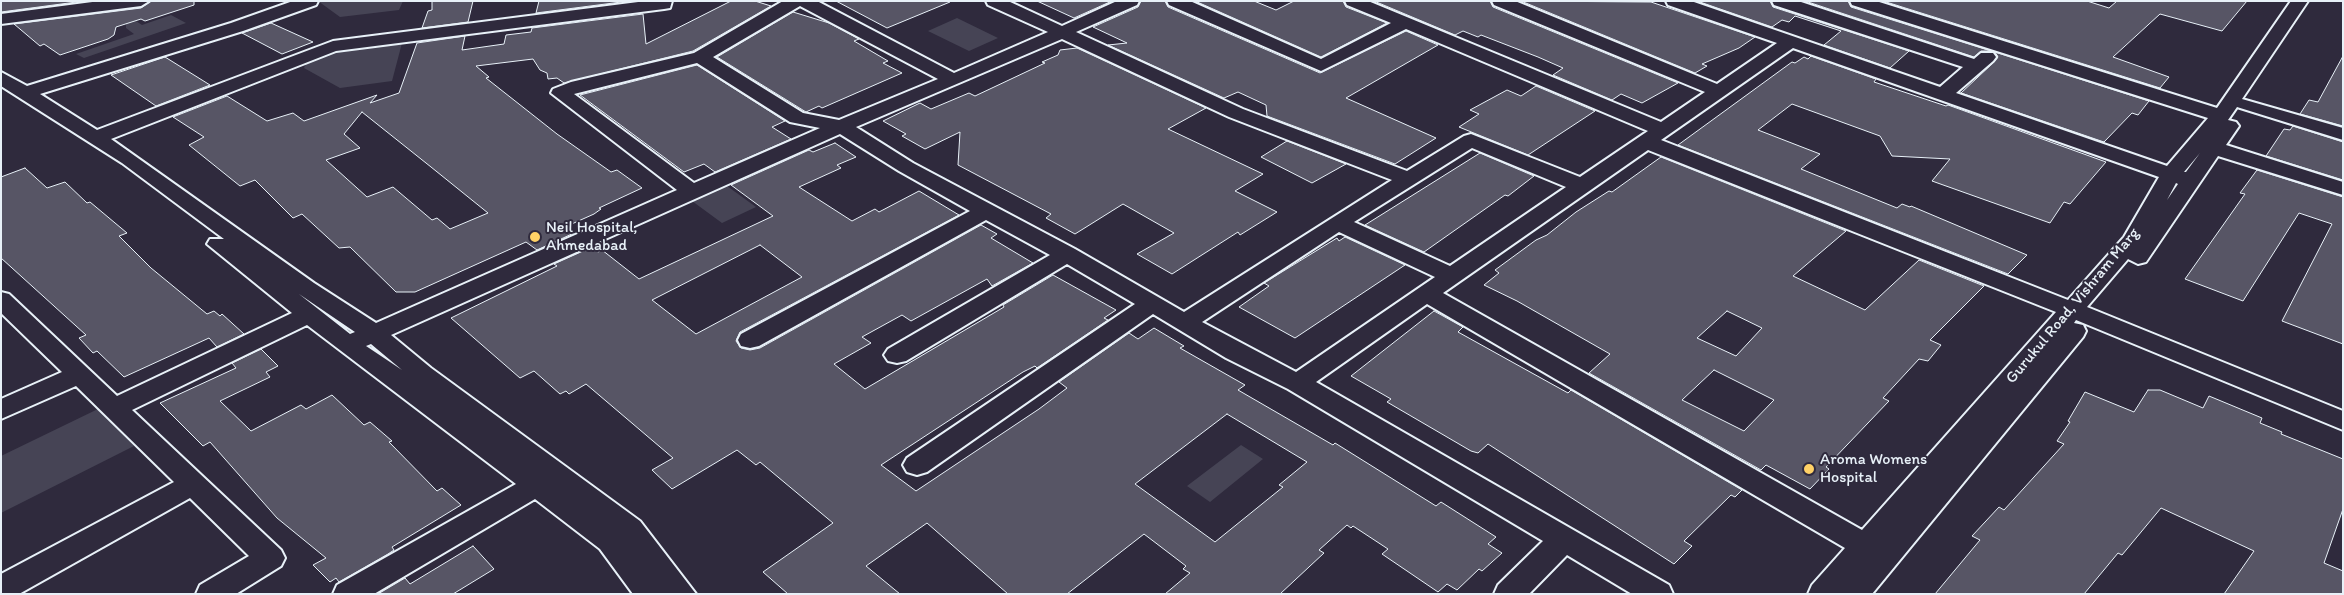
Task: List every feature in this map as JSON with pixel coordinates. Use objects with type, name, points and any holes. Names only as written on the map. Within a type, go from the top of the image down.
[{"type":"street","points":[[1,19],[141,1]]},
{"type":"street","points":[[13,93],[237,27],[310,1]]},
{"type":"street","points":[[96,138],[333,46],[664,4],[664,1]]},
{"type":"street","points":[[693,192],[560,93],[578,86],[700,57],[796,1]]},
{"type":"street","points":[[804,1],[953,80]]},
{"type":"street","points":[[994,1],[1236,113],[1408,180]]},
{"type":"street","points":[[347,345],[841,126],[953,80],[1131,1]]},
{"type":"street","points":[[1174,1],[1321,66],[1405,23]]},
{"type":"street","points":[[1353,1],[1655,136],[2343,421]]},
{"type":"street","points":[[1500,1],[1720,92]]},
{"type":"street","points":[[1674,1],[2180,178]]},
{"type":"street","points":[[1780,1],[1977,66]]},
{"type":"street","points":[[1858,1],[2220,116]]},
{"type":"street","name":"Gurukul Road, Vishram Marg","points":[[1854,594],[2080,313],[2180,178],[2220,116],[2300,1]]},
{"type":"street","name":"Gurukul Road, Vishram Marg","points":[[2180,178],[2214,148],[2315,1]]},
{"type":"street","points":[[1297,383],[1790,42]]},
{"type":"street","points":[[1943,94],[2000,46]]},
{"type":"street","points":[[700,57],[797,118],[841,126],[906,167],[1297,383],[1658,594]]},
{"type":"street","points":[[1,78],[13,93],[310,314],[347,345],[404,384],[610,541],[650,594]]},
{"type":"street","points":[[13,93],[96,138],[129,159],[306,288],[374,333],[422,374],[630,529],[681,594]]},
{"type":"street","points":[[2244,104],[2343,134]]},
{"type":"street","points":[[1185,322],[1471,140],[1583,186]]},
{"type":"street","points":[[2214,148],[2343,189]]},
{"type":"street","points":[[750,340],[986,211]]},
{"type":"street","points":[[1338,223],[1452,276]]},
{"type":"street","points":[[897,356],[1066,254]]},
{"type":"street","points":[[1426,294],[1865,546]]},
{"type":"street","points":[[918,465],[1153,303]]},
{"type":"street","name":"Gurukul Road, Vishram Marg","points":[[1824,594],[1865,546],[2080,313]]},
{"type":"street","points":[[7,314],[79,374],[270,558],[211,594]]},
{"type":"street","points":[[114,408],[310,314]]},
{"type":"street","points":[[1,410],[79,374]]},
{"type":"street","points":[[1,589],[193,484]]},
{"type":"street","points":[[348,594],[536,485]]},
{"type":"street","points":[[1509,594],[1563,540]]},
{"type":"shaded area","points":[[318,1],[403,1],[399,10],[340,17]]},
{"type":"shaded area","points":[[171,15],[186,23],[84,58],[76,54],[134,34],[126,28],[126,22],[133,19],[142,25]]},
{"type":"shaded area","points":[[957,18],[998,38],[969,51],[928,31]]},
{"type":"shaded area","points":[[402,43],[392,81],[340,88],[304,68],[309,56]]},
{"type":"shaded area","points":[[727,186],[756,207],[722,223],[692,201]]},
{"type":"shaded area","points":[[98,409],[134,446],[1,513],[1,456]]},
{"type":"shaded area","points":[[1241,445],[1263,459],[1210,502],[1187,486]]},
{"type":"building","points":[[1,1],[84,1],[1,12]]},
{"type":"building","points":[[151,1],[194,1],[194,5],[145,21],[141,19],[116,27],[114,35],[108,39],[60,55],[44,44],[40,46],[14,24],[141,8]]},
{"type":"building","points":[[432,1],[473,1],[468,22],[422,28],[428,11],[432,10]]},
{"type":"building","points":[[539,1],[629,1],[536,13]]},
{"type":"building","points":[[731,1],[755,1],[771,6],[693,51],[564,83],[557,78],[548,79],[547,73],[540,70],[533,59],[476,66],[489,77],[486,78],[557,134],[611,172],[617,170],[642,188],[599,208],[601,209],[594,214],[565,227],[574,233],[537,250],[526,242],[415,292],[396,292],[350,247],[339,248],[302,214],[293,218],[255,180],[240,186],[189,145],[204,137],[173,117],[227,96],[267,121],[293,113],[304,121],[377,95],[370,103],[399,93],[417,43],[465,36],[462,50],[504,44],[506,35],[531,32],[532,28],[643,14],[646,44]],"holes":[[[362,112],[488,213],[450,229],[437,218],[432,220],[393,187],[367,197],[326,160],[360,148],[344,134]]]},
{"type":"building","points":[[836,1],[950,1],[950,2],[887,28]]},
{"type":"building","points":[[1037,1],[1112,1],[1074,18]]},
{"type":"building","points":[[1141,1],[1165,1],[1168,7],[1320,73],[1406,31],[1438,45],[1346,98],[1436,138],[1395,164],[1267,116],[1266,105],[1238,92],[1224,98],[1108,45],[1127,43],[1093,27],[1138,7]]},
{"type":"building","points":[[1195,1],[1254,1],[1276,10],[1294,1],[1343,1],[1346,7],[1387,23],[1321,57]]},
{"type":"building","points":[[1374,1],[1490,1],[1493,7],[1678,83],[1642,103],[1621,94],[1612,100],[1553,75],[1563,68],[1538,57],[1481,35],[1478,37],[1463,31],[1455,35]]},
{"type":"building","points":[[1521,1],[1651,2],[1755,37],[1739,48],[1702,64],[1707,66],[1695,73]]},
{"type":"building","points":[[1697,1],[1770,1],[1773,7],[1909,51],[1890,68],[1824,45],[1841,31],[1795,16],[1789,22],[1782,20],[1772,27]]},
{"type":"building","points":[[1805,1],[1848,1],[1851,7],[1991,51],[1981,51],[1974,57]]},
{"type":"building","points":[[1883,1],[2087,1],[2109,8],[2117,1],[2247,1],[2222,31],[2160,14],[2113,57],[2169,77],[2160,88]]},
{"type":"building","points":[[793,12],[829,23],[859,39],[854,41],[888,61],[883,63],[902,73],[822,108],[819,106],[806,112],[717,57]]},
{"type":"building","points":[[271,23],[313,42],[282,54],[242,33]]},
{"type":"building","points":[[1077,48],[1206,108],[1168,129],[1263,174],[1235,191],[1277,212],[1240,235],[1238,232],[1172,274],[1137,254],[1174,233],[1123,204],[1075,234],[1046,218],[1051,214],[958,165],[960,132],[925,149],[902,136],[906,134],[883,121],[920,103],[931,109],[969,93],[975,96],[1045,63],[1042,62],[1058,55],[1060,50]]},
{"type":"building","points":[[1995,52],[2149,101],[2138,115],[2132,113],[2104,142],[1961,93],[1994,62],[1998,57]]},
{"type":"building","points":[[1811,56],[1876,79],[1874,82],[1946,106],[1948,105],[2106,162],[2070,204],[2064,202],[2050,223],[1932,181],[1950,159],[1892,156],[1880,136],[1792,104],[1758,130],[1820,154],[1801,169],[1897,208],[1902,204],[1911,206],[2027,255],[2008,274],[1678,145],[1792,62],[1795,63],[1804,57],[1808,59]]},
{"type":"building","points":[[2343,56],[2343,126],[2300,114],[2309,100],[2318,102]]},
{"type":"building","points":[[165,57],[210,85],[156,106],[111,75]]},
{"type":"building","points":[[697,65],[785,121],[772,127],[791,139],[715,172],[704,164],[684,172],[580,95]]},
{"type":"building","points":[[1536,86],[1595,111],[1528,155],[1459,127],[1479,114],[1470,110],[1507,90],[1521,96]]},
{"type":"building","points":[[2293,126],[2343,142],[2343,180],[2266,156],[2284,129],[2290,130]]},
{"type":"building","points":[[1287,141],[1346,164],[1312,183],[1261,157]]},
{"type":"building","points":[[835,143],[856,157],[837,165],[841,168],[799,187],[852,221],[875,209],[879,212],[919,191],[959,215],[740,332],[736,341],[741,348],[750,350],[760,348],[981,225],[997,234],[991,238],[1033,263],[992,286],[987,279],[911,321],[902,315],[862,337],[871,343],[834,364],[865,389],[1004,307],[1003,305],[1053,275],[1116,310],[1104,318],[1108,320],[1037,368],[1035,366],[1023,372],[881,465],[916,491],[1039,409],[1067,388],[1059,382],[1129,333],[1138,339],[1154,328],[1184,346],[1180,348],[1245,385],[1238,390],[1333,445],[1335,443],[1436,506],[1441,502],[1496,537],[1488,544],[1502,553],[1482,571],[1479,569],[1457,590],[1447,584],[1438,592],[1382,554],[1388,549],[1353,526],[1351,528],[1347,525],[1319,550],[1324,553],[1280,594],[1165,594],[1190,573],[1183,569],[1186,566],[1144,534],[1067,594],[1008,594],[927,523],[866,566],[900,594],[788,594],[763,572],[833,523],[760,462],[756,465],[737,450],[672,489],[652,470],[673,458],[586,384],[569,394],[566,391],[560,394],[534,371],[520,378],[451,318],[557,266],[554,264],[592,247],[598,252],[602,250],[639,279],[773,216],[731,185],[809,150],[813,152]],"holes":[[[760,245],[802,277],[696,334],[652,300]],[[1227,414],[1307,462],[1279,485],[1283,487],[1215,542],[1135,484]]]},
{"type":"building","points":[[1480,153],[1534,176],[1508,196],[1505,195],[1424,252],[1365,225]]},
{"type":"building","points":[[1661,157],[1846,231],[1793,276],[1865,310],[1919,260],[1984,286],[1930,340],[1941,345],[1928,361],[1919,359],[1883,398],[1889,401],[1826,467],[1829,469],[1810,489],[1766,465],[1761,470],[1589,373],[1610,354],[1517,301],[1484,285],[1499,273],[1495,270],[1536,240],[1547,235],[1576,212],[1609,191],[1612,192]],"holes":[[[1727,311],[1762,328],[1736,356],[1697,338]],[[1714,370],[1774,400],[1744,431],[1682,400]]]},
{"type":"building","points":[[25,168],[47,188],[65,182],[87,203],[90,202],[127,233],[119,236],[151,268],[207,314],[214,311],[220,316],[222,314],[244,334],[217,347],[209,338],[124,377],[97,351],[93,353],[79,338],[86,335],[1,258],[1,177]]},
{"type":"building","points":[[2257,170],[2343,197],[2343,344],[2282,321],[2332,224],[2299,213],[2243,301],[2185,279],[2245,194],[2240,193]]},
{"type":"building","points":[[1345,237],[1405,265],[1295,338],[1239,307],[1269,286],[1264,283],[1337,238],[1339,241]]},
{"type":"building","points":[[1434,311],[1463,327],[1458,332],[1568,393],[1571,390],[1742,490],[1735,497],[1731,495],[1684,541],[1692,546],[1674,564],[1488,444],[1478,453],[1471,451],[1387,402],[1391,399],[1351,376]]},
{"type":"building","points":[[261,349],[278,366],[266,372],[270,377],[220,401],[251,431],[301,405],[306,409],[332,395],[364,425],[370,422],[392,441],[389,442],[437,491],[442,488],[461,505],[392,547],[394,550],[388,554],[339,582],[336,578],[330,582],[313,565],[326,558],[277,518],[210,442],[203,446],[160,403],[236,368],[232,363]]},
{"type":"building","points":[[2148,390],[2160,390],[2203,408],[2209,396],[2262,418],[2260,423],[2282,432],[2281,434],[2343,459],[2343,509],[2324,563],[2343,571],[2343,594],[2224,594],[2254,551],[2161,508],[2122,555],[2118,553],[2084,594],[1935,594],[1980,540],[1972,536],[1999,507],[2004,510],[2064,444],[2057,441],[2070,422],[2068,421],[2085,392],[2134,412]]},
{"type":"building","points":[[473,546],[494,569],[453,594],[378,594],[405,578],[410,584]]},
{"type":"place","name":"Neil Hospital, Ahmedabad","points":[[535,237]]},
{"type":"place","name":"Aroma Womens Hospital","points":[[1809,469]]}]
